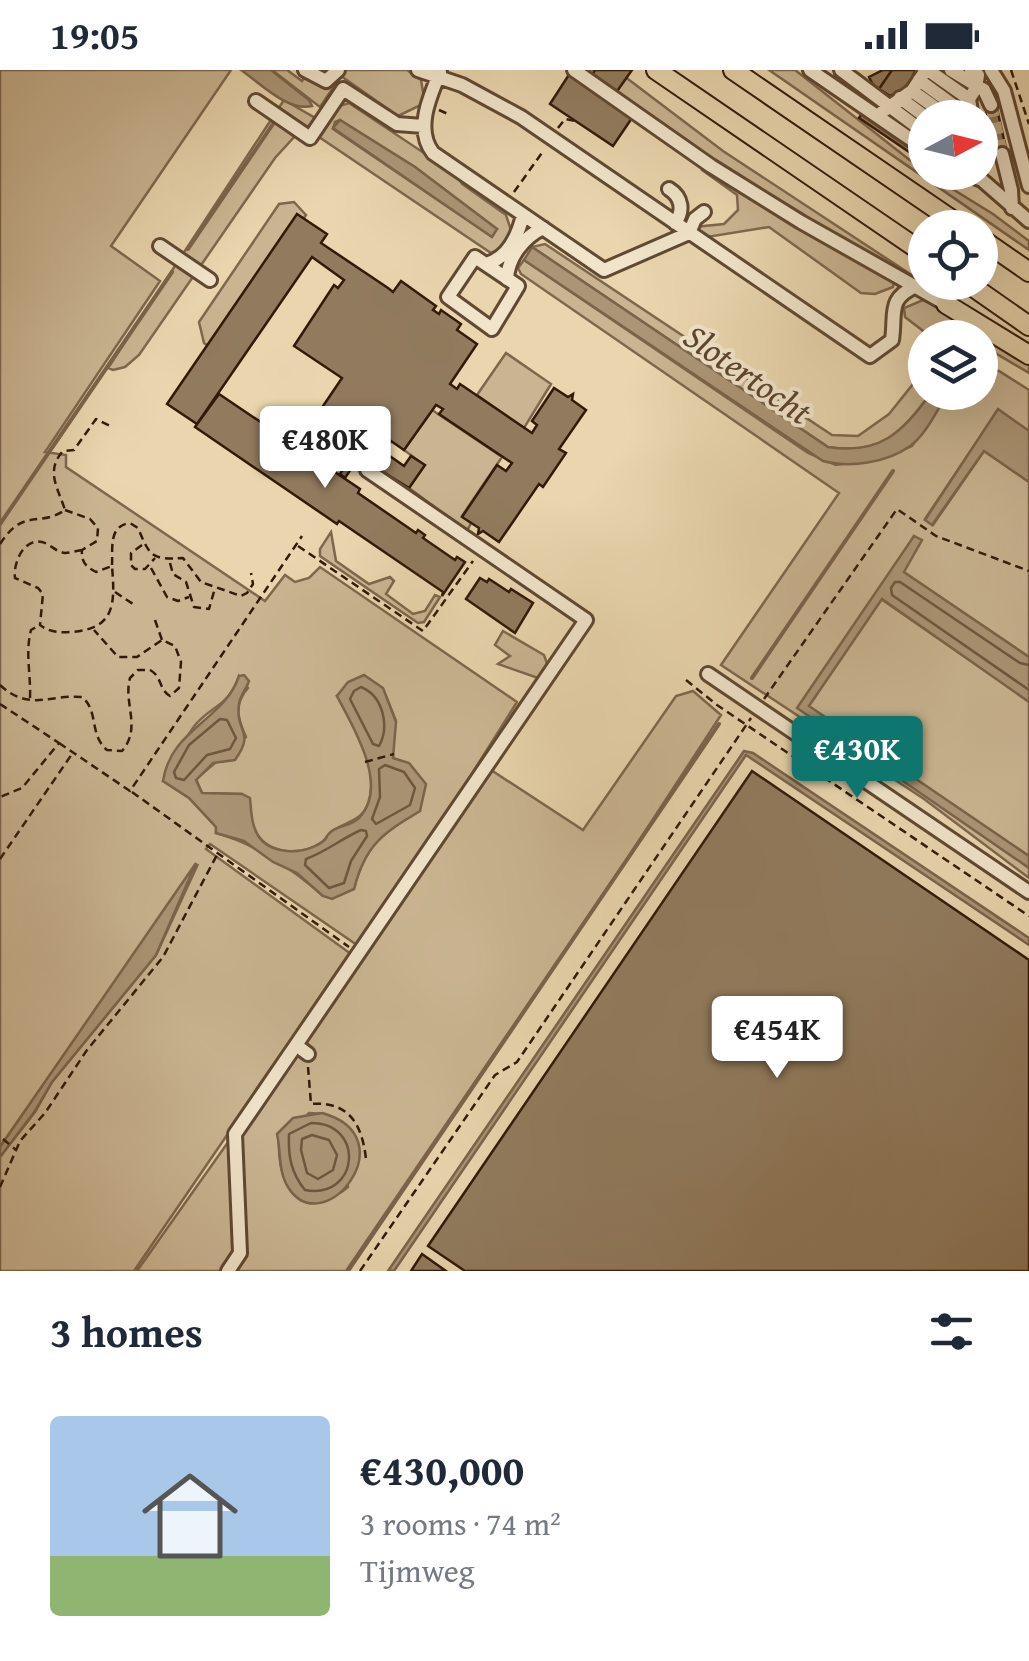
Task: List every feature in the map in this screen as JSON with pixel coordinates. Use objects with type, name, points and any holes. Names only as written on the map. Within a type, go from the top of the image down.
[{"type":"highway","points":[[656,70],[908,242]]},
{"type":"highway","points":[[733,70],[938,210]]},
{"type":"highway","points":[[998,250],[1029,272]]},
{"type":"highway","points":[[992,300],[1029,326]]},
{"type":"highway","points":[[946,304],[1029,355]]},
{"type":"street","points":[[306,70],[326,81],[338,70]]},
{"type":"street","points":[[418,70],[439,74],[491,100],[870,356],[892,340],[894,303],[908,290]]},
{"type":"street","points":[[574,70],[711,166],[908,282]]},
{"type":"street","points":[[810,70],[827,75],[908,125]]},
{"type":"street","points":[[841,70],[908,134]]},
{"type":"street","points":[[951,70],[973,94]]},
{"type":"street","points":[[971,70],[978,75],[972,100]]},
{"type":"street","points":[[991,70],[1004,91],[1022,172],[1029,186]]},
{"type":"street","points":[[439,74],[423,126],[424,142],[433,153],[604,270],[689,233],[694,219],[704,212]]},
{"type":"street","points":[[882,112],[917,82]]},
{"type":"street","points":[[917,82],[973,94],[984,90],[989,100]]},
{"type":"street","points":[[917,82],[944,100]]},
{"type":"street","points":[[256,101],[310,143],[343,88],[397,124],[423,126]]},
{"type":"street","points":[[1002,154],[1012,208]]},
{"type":"street","points":[[669,189],[681,206],[675,223]]},
{"type":"street","points":[[996,190],[1029,221]]},
{"type":"street","points":[[486,264],[501,259],[520,230],[523,215]]},
{"type":"street","points":[[507,279],[509,263],[525,240],[543,228]]},
{"type":"street","points":[[160,246],[210,280]]},
{"type":"street","points":[[476,257],[486,264],[518,286],[492,329],[448,298],[476,257]]},
{"type":"street","points":[[939,300],[946,304]]},
{"type":"street","points":[[228,1271],[240,1253],[236,1134],[302,1050],[359,954],[586,620],[367,470]]},
{"type":"street","points":[[708,674],[1029,892]]},
{"type":"path","points":[[1011,70],[1029,124]]},
{"type":"path","points":[[506,204],[549,139],[552,128],[560,128],[565,119],[574,121],[569,129]]},
{"type":"path","points":[[40,625],[43,594],[15,578],[17,560],[28,545],[38,542],[62,553],[82,550],[98,540],[98,528],[90,519],[66,510],[53,484],[54,462],[63,451],[74,450],[96,418],[112,427]]},
{"type":"path","points":[[360,1271],[496,1075],[517,1062],[896,509],[936,536],[1029,571]]},
{"type":"path","points":[[0,544],[10,530],[27,519],[50,518],[66,510]]},
{"type":"path","points":[[40,625],[65,633],[94,630],[111,610],[114,532],[120,525],[130,523],[138,528],[144,544],[156,557],[170,562],[183,558],[196,578],[241,596],[253,584],[251,573]]},
{"type":"path","points":[[130,791],[302,536]]},
{"type":"path","points":[[144,544],[132,554],[130,562],[140,570],[150,567],[156,557]]},
{"type":"path","points":[[296,544],[423,630],[483,548]]},
{"type":"path","points":[[82,550],[83,561],[90,569],[100,572],[112,566]]},
{"type":"path","points":[[170,562],[170,571],[186,582],[194,607],[206,610],[213,601],[215,586]]},
{"type":"path","points":[[150,567],[167,597],[178,601],[188,597]]},
{"type":"path","points":[[114,591],[133,604]]},
{"type":"path","points":[[155,620],[162,640]]},
{"type":"path","points":[[30,700],[31,670],[26,649],[31,630],[40,625]]},
{"type":"path","points":[[0,685],[30,700],[50,702],[82,696],[90,704],[98,742],[107,750],[122,751],[132,728],[128,684],[133,674],[144,669],[154,672],[167,695],[173,695],[179,688],[182,668],[179,652],[162,640],[136,657],[114,656],[94,630]]},
{"type":"path","points":[[686,680],[1029,916]]},
{"type":"path","points":[[0,704],[359,954]]},
{"type":"path","points":[[0,797],[22,788],[59,744]]},
{"type":"path","points":[[0,859],[72,753]]},
{"type":"path","points":[[366,762],[394,754]]},
{"type":"path","points":[[0,1188],[14,1148],[163,957],[218,853]]},
{"type":"path","points":[[302,1050],[310,1104],[329,1103],[346,1112],[358,1126],[366,1160]]},
{"type":"path","points":[[2,1139],[14,1148]]},
{"type":"shaded area","points":[[0,70],[231,70],[111,246],[160,281],[45,452],[66,455],[66,467],[265,601],[285,575],[295,582],[309,578],[320,567],[517,702],[439,826],[357,945],[210,844],[206,849],[351,954],[134,1271],[0,1271],[0,1157],[35,1112],[52,1082],[156,955],[198,864],[0,1147]],"holes":[[[239,676],[248,688],[238,711],[246,737],[196,779],[202,793],[242,794],[261,839],[285,851],[313,847],[360,815],[368,805],[371,784],[367,757],[337,696],[383,689],[396,721],[391,752],[420,811],[377,842],[364,861],[354,889],[323,896],[273,858],[216,833],[216,827],[189,798],[163,781],[191,730],[226,699]]]},
{"type":"shaded area","points":[[272,70],[287,70],[302,81],[306,76],[315,82],[342,70],[407,70],[421,80],[425,103],[398,116],[341,76],[320,107]]},
{"type":"shaded area","points":[[582,70],[616,70],[723,151],[908,273],[908,279],[725,170]]},
{"type":"shaded area","points":[[769,70],[795,70],[908,159],[908,166]]},
{"type":"shaded area","points":[[284,100],[326,124],[339,106],[349,103],[457,175],[462,184],[506,215],[511,230],[500,249],[491,253],[316,135],[296,135],[275,158],[139,355],[125,367],[108,368]],"holes":[[[340,120],[415,167],[497,229],[491,236],[333,129],[335,122]]]},
{"type":"shaded area","points":[[703,166],[894,282],[893,287],[875,294],[861,293],[769,227],[707,237],[694,227],[724,224],[738,210],[737,195],[702,170]]},
{"type":"shaded area","points":[[942,190],[954,190],[987,210],[971,210]]},
{"type":"shaded area","points":[[294,202],[306,215],[211,348],[204,343],[199,322],[279,204]]},
{"type":"shaded area","points":[[998,218],[1029,241],[1029,250],[998,229]]},
{"type":"shaded area","points":[[545,244],[832,435],[858,436],[889,414],[908,390],[908,410],[917,410],[899,430],[876,444],[847,449],[828,447],[532,247]]},
{"type":"shaded area","points":[[524,260],[808,453],[836,465],[887,457],[912,446],[936,410],[998,410],[925,519],[933,525],[984,451],[1029,482],[1029,657],[903,572],[921,541],[914,536],[809,705],[881,599],[1029,701],[1029,878],[924,799],[721,665],[839,493],[521,274],[518,268]]},
{"type":"shaded area","points":[[923,300],[959,320],[909,320],[904,308]]},
{"type":"shaded area","points":[[944,300],[950,300],[978,320]]},
{"type":"shaded area","points":[[998,344],[1029,363],[1029,373],[998,355]]},
{"type":"shaded area","points":[[506,353],[551,384],[524,428],[477,395]]},
{"type":"shaded area","points":[[998,371],[1029,390],[1029,431],[998,410]]},
{"type":"shaded area","points":[[432,410],[502,457],[462,516],[471,523],[467,531],[409,488],[424,465],[404,450]]},
{"type":"shaded area","points":[[331,532],[336,561],[369,584],[390,577],[394,581],[386,594],[413,614],[425,611],[435,595],[440,597],[424,622],[418,623],[320,556]]},
{"type":"shaded area","points":[[503,631],[544,655],[548,666],[538,678],[498,664],[510,656],[495,645]]},
{"type":"shaded area","points":[[693,691],[721,715],[346,1271],[137,1271],[491,770],[583,830],[676,696]],"holes":[[[309,1113],[325,1114],[343,1122],[348,1187],[330,1197],[307,1200],[298,1197],[286,1182],[279,1140]]]},
{"type":"water","points":[[241,70],[271,70],[312,106],[284,101]]},
{"type":"water","points":[[340,120],[415,167],[497,229],[492,237],[333,128]]},
{"type":"water","points":[[532,247],[828,447],[862,448],[876,444],[899,430],[917,410],[938,410],[921,435],[901,452],[868,462],[823,461],[524,260]]},
{"type":"water","points":[[998,409],[1029,431],[1029,482],[984,451],[932,525],[925,520]]},
{"type":"water","points":[[914,536],[922,540],[904,572],[1029,657],[1029,702],[882,599],[809,706],[1029,856],[1029,868],[797,708]]},
{"type":"water","points":[[244,675],[249,681],[239,704],[244,737],[241,750],[235,760],[213,763],[196,780],[202,793],[242,794],[250,798],[254,825],[266,844],[284,851],[313,847],[335,829],[356,821],[368,805],[371,790],[366,757],[337,696],[348,682],[364,675],[383,688],[396,722],[393,758],[409,763],[426,784],[420,811],[377,842],[364,861],[354,889],[332,899],[244,841],[216,833],[216,827],[189,798],[163,781],[176,749],[222,704],[239,676]]},
{"type":"water","points":[[744,751],[753,753],[1029,938],[1029,945],[746,755],[394,1271],[388,1271]]},
{"type":"water","points":[[196,863],[156,955],[52,1082],[0,1157],[0,1147]]},
{"type":"water","points":[[322,1113],[347,1125],[358,1143],[359,1162],[351,1180],[337,1195],[320,1203],[303,1201],[285,1181],[277,1134],[293,1118]]},
{"type":"building","points":[[572,70],[589,80],[595,70],[632,70],[613,97],[636,112],[613,146],[550,104]]},
{"type":"building","points":[[883,70],[916,70],[916,77],[890,96],[873,85],[869,77]]},
{"type":"building","points":[[892,70],[978,70],[958,100],[908,100],[908,151],[859,118]]},
{"type":"building","points":[[998,113],[1007,153],[998,155]]},
{"type":"building","points":[[297,214],[327,234],[321,243],[393,292],[401,281],[436,306],[433,310],[439,314],[441,310],[461,324],[457,330],[477,344],[450,384],[457,389],[460,384],[532,433],[537,425],[532,421],[554,388],[568,397],[573,394],[572,400],[586,410],[559,449],[566,453],[499,542],[483,531],[478,534],[479,528],[462,517],[497,465],[506,471],[512,463],[439,414],[443,409],[436,405],[404,450],[391,441],[384,452],[404,466],[411,456],[425,465],[409,488],[359,457],[345,478],[340,474],[357,447],[315,418],[342,378],[294,346],[334,285],[338,288],[344,280],[312,257],[197,424],[167,404]]},
{"type":"building","points":[[219,394],[360,489],[358,493],[416,533],[418,530],[425,535],[423,538],[455,560],[457,557],[465,562],[442,596],[443,592],[195,427]]},
{"type":"building","points":[[480,578],[487,582],[489,579],[509,592],[511,589],[533,603],[515,633],[466,599]]},
{"type":"building","points":[[752,771],[1029,960],[1029,1271],[465,1271],[428,1246]]},
{"type":"building","points":[[422,1254],[446,1271],[411,1271]]},
{"type":"waterway","points":[[188,249],[273,124]]},
{"type":"waterway","points":[[0,524],[172,272]]},
{"type":"waterway","points":[[752,678],[893,471]]},
{"type":"waterway","points":[[348,1271],[719,724]]},
{"type":"tunnel","points":[[998,136],[1002,154]]},
{"type":"water label","name":"Slotertocht","points":[[748,374]]}]
